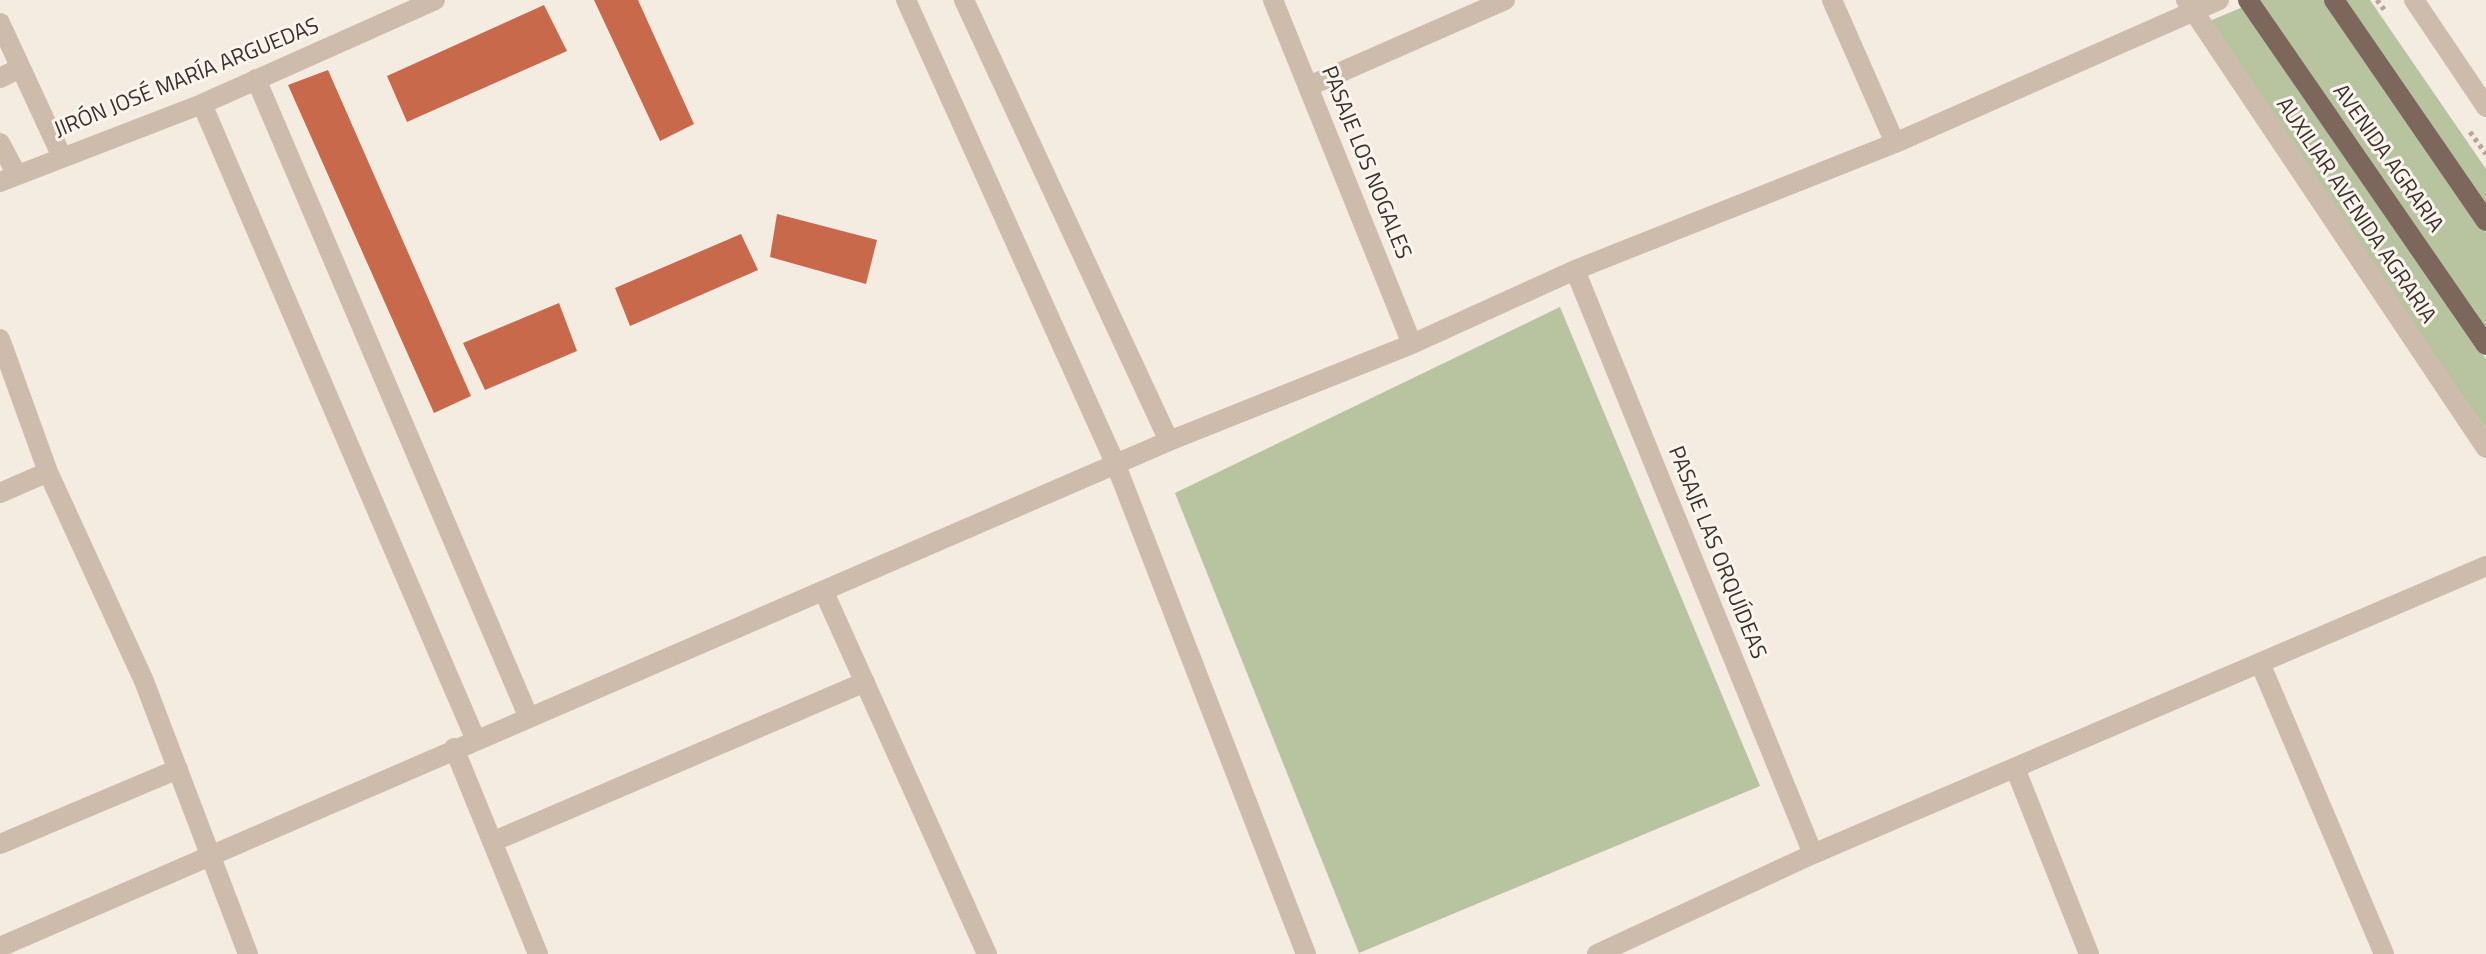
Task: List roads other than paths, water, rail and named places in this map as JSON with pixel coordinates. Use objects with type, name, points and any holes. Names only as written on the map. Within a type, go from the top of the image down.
[{"type":"main road","name":"AVENIDA AGRARIA","points":[[2248,0],[2486,345]]},
{"type":"main road","name":"AVENIDA AGRARIA","points":[[2334,0],[2486,221]]},
{"type":"street","name":"JIRÓN JOSÉ MARÍA ARGUEDAS","points":[[8,178],[202,104],[411,5],[435,0]]},
{"type":"street","points":[[906,0],[1116,465],[1306,954]]},
{"type":"street","points":[[964,0],[1169,441]]},
{"type":"street","name":"PASAJE LOS NOGALES","points":[[1273,0],[1412,344]]},
{"type":"street","points":[[1309,86],[1505,0]]},
{"type":"street","points":[[1832,0],[1895,143]]},
{"type":"street","points":[[0,947],[210,858],[475,738],[824,592],[1169,441],[1412,344],[1575,270],[1895,143],[2189,6],[2219,0]]},
{"type":"street","points":[[2414,0],[2486,107]]},
{"type":"street","name":"AUXILIAR AVENIDA AGRARIA","points":[[2189,6],[2486,448]]},
{"type":"street","points":[[0,23],[62,157]]},
{"type":"street","points":[[0,78],[20,68]]},
{"type":"street","points":[[256,79],[529,718]]},
{"type":"street","points":[[202,104],[475,738]]},
{"type":"street","points":[[0,143],[8,178]]},
{"type":"street","name":"PASAJE LAS ORQUÍDEAS","points":[[1575,270],[1813,854]]},
{"type":"street","points":[[0,339],[48,472],[144,681],[248,954]]},
{"type":"street","points":[[0,493],[48,472]]},
{"type":"street","points":[[1600,953],[1813,854],[2486,566]]},
{"type":"street","points":[[824,592],[987,954]]},
{"type":"street","points":[[2260,663],[2384,954]]},
{"type":"street","points":[[492,842],[865,682]]},
{"type":"street","points":[[454,748],[538,954]]},
{"type":"street","points":[[2015,768],[2089,954]]},
{"type":"street","points":[[0,844],[178,769]]}]
